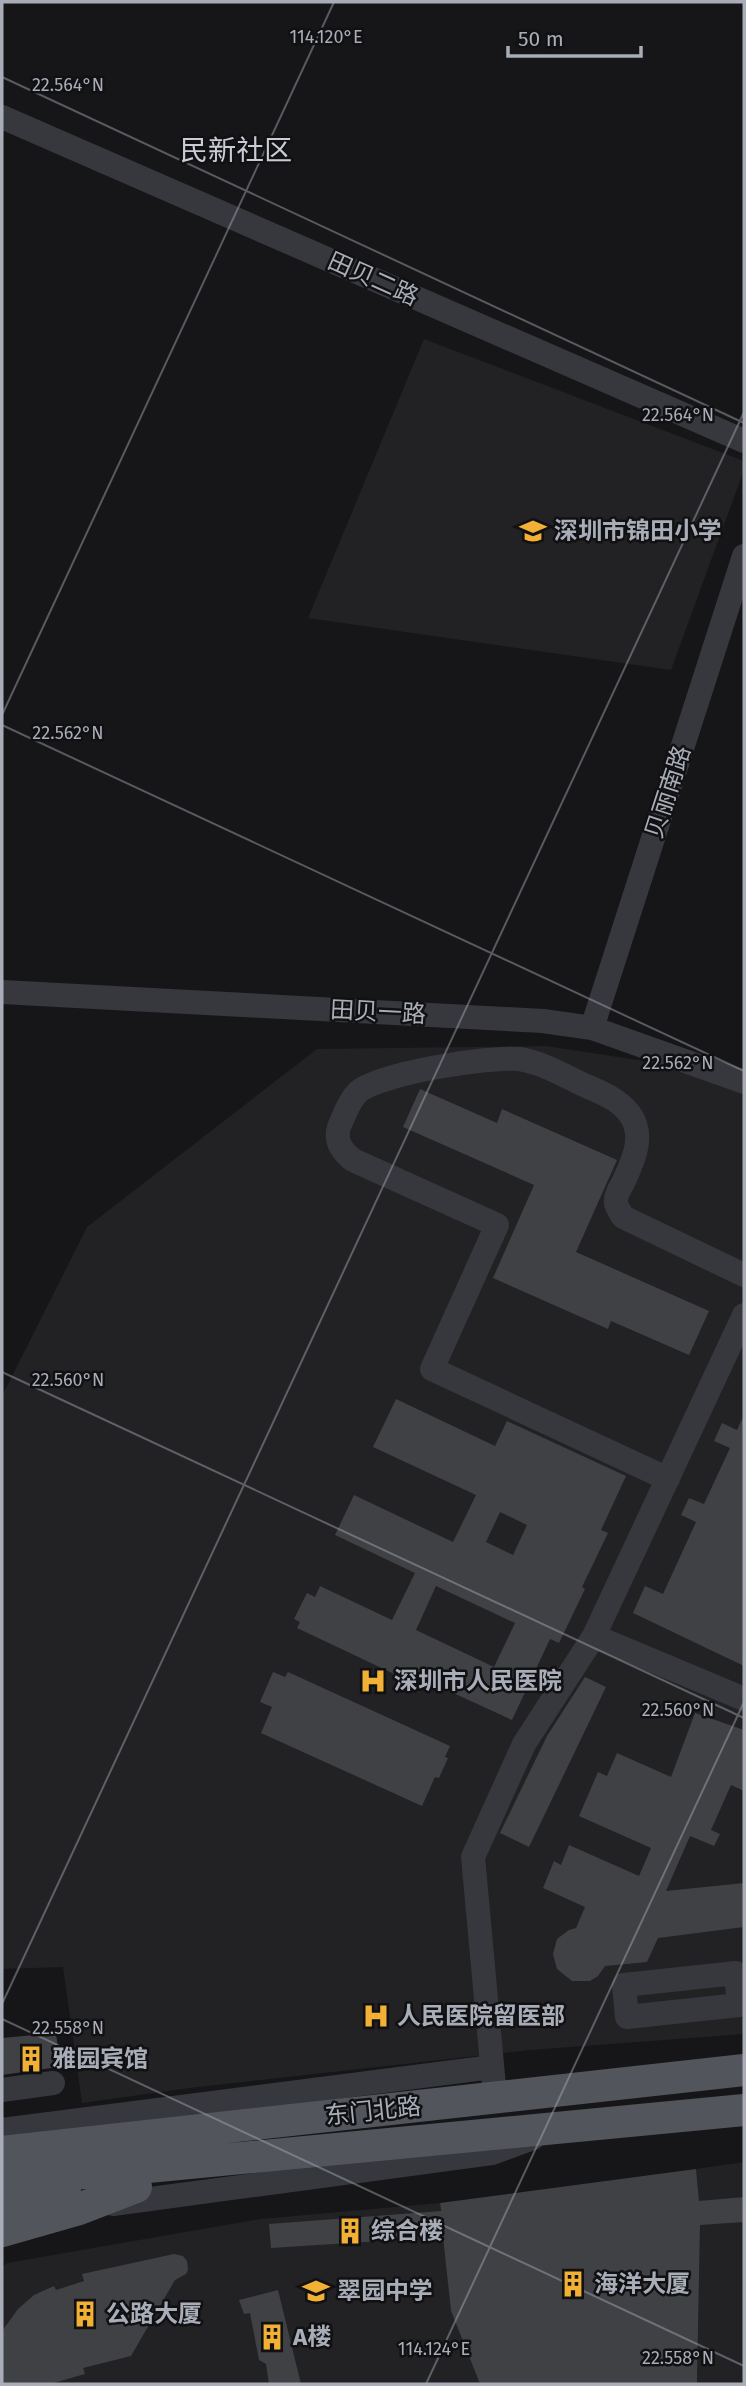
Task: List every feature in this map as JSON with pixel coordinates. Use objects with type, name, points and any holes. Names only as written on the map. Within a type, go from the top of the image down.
[{"type":"main road","name":"东门北路","points":[[2,2152],[494,2082],[744,2070]]},
{"type":"main road","name":"东门北路","points":[[2,2181],[744,2110]]},
{"type":"main road","points":[[2,2204],[131,2195],[262,2174],[289,2165],[319,2149]]},
{"type":"main road","points":[[2,2231],[131,2195]]},
{"type":"street","name":"田贝二路","points":[[2,117],[744,440]]},
{"type":"street","name":"贝丽南路","points":[[592,1028],[744,556]]},
{"type":"street","name":"田贝一路","points":[[2,992],[543,1021],[592,1028],[744,1082]]},
{"type":"street","points":[[667,1479],[432,1369],[497,1225],[353,1160],[344,1154],[339,1145],[337,1129],[357,1094],[365,1087],[412,1071],[503,1059],[520,1059],[537,1064],[608,1096],[630,1114],[636,1127],[638,1142],[635,1157],[616,1203],[623,1217],[744,1275]]},
{"type":"street","points":[[2,2130],[494,2082],[473,1857],[524,1744],[594,1636],[744,1315]]},
{"type":"street","points":[[594,1636],[744,1699]]},
{"type":"street","points":[[2,2090],[52,2083]]},
{"type":"street","points":[[2,2219],[131,2195],[492,2153],[566,2126]]},
{"type":"shaded area","name":"深圳市锦田小学","points":[[424,339],[744,461],[744,470],[671,670],[308,618]]},
{"type":"shaded area","name":"深圳市人民医院","points":[[546,1046],[684,1067],[744,1091],[744,2034],[530,2050],[190,2088],[82,2103],[63,1967],[2,1969],[2,1396],[87,1227],[317,1049]]},
{"type":"shaded area","points":[[744,2162],[744,2384],[697,2384],[700,2218],[696,2169]]},
{"type":"shaded area","name":"翠园中学","points":[[440,2203],[451,2311],[480,2384],[2,2384],[2,2267],[7,2263],[261,2219]]},
{"type":"building","points":[[420,1089],[497,1123],[502,1109],[617,1160],[576,1252],[709,1311],[689,1355],[611,1321],[608,1329],[493,1278],[534,1185],[403,1127]]},
{"type":"building","points":[[396,1399],[495,1446],[507,1421],[626,1476],[601,1530],[608,1533],[582,1587],[585,1589],[559,1643],[550,1639],[512,1720],[412,1674],[409,1681],[297,1628],[300,1622],[294,1619],[307,1593],[315,1597],[320,1586],[392,1620],[415,1573],[335,1535],[354,1495],[453,1542],[476,1495],[373,1447]],"holes":[[[500,1512],[527,1525],[513,1555],[486,1542]],[[436,1586],[515,1623],[494,1667],[416,1630]]]},
{"type":"building","points":[[744,1415],[744,1666],[633,1613],[645,1586],[663,1594],[696,1522],[681,1515],[689,1498],[704,1504],[730,1448],[714,1441],[722,1423],[737,1430]]},
{"type":"building","points":[[273,1672],[285,1677],[288,1672],[450,1746],[439,1778],[435,1777],[422,1806],[261,1733],[272,1707],[260,1702]]},
{"type":"building","points":[[585,1677],[606,1687],[529,1847],[500,1833],[547,1736]]},
{"type":"building","points":[[695,1713],[744,1730],[744,1791],[731,1785],[711,1830],[720,1834],[714,1846],[690,1836],[666,1891],[744,1883],[744,1927],[658,1938],[647,1962],[605,1966],[598,1976],[590,1981],[572,1981],[557,1969],[553,1954],[557,1939],[576,1928],[585,1907],[543,1888],[554,1861],[561,1865],[569,1845],[639,1876],[651,1848],[579,1816],[598,1772],[607,1776],[617,1753],[671,1777]]},
{"type":"building","name":"雅园宾馆","points":[[56,2033],[61,2071],[51,2068],[2,2075],[2,2038]]},
{"type":"building","name":"海洋大厦","points":[[696,2169],[699,2201],[744,2197],[744,2222],[700,2225],[697,2384],[480,2384],[451,2311],[443,2237],[271,2248],[269,2224],[441,2211],[440,2203]]},
{"type":"building","name":"公路大厦","points":[[174,2254],[183,2256],[188,2270],[175,2280],[131,2356],[83,2368],[85,2374],[50,2384],[2,2384],[2,2331],[18,2309],[34,2295],[54,2286],[56,2290],[84,2281],[82,2274]]},
{"type":"building","name":"A楼","points":[[278,2290],[301,2384],[269,2384],[266,2364],[259,2360],[250,2313],[244,2314],[239,2300]]},
{"type":"place","name":"深圳市锦田小学","points":[[533,531]]},
{"type":"place","name":"深圳市人民医院","points":[[373,1681]]},
{"type":"place","name":"人民医院留医部","points":[[376,2016]]},
{"type":"place","name":"雅园宾馆","points":[[31,2059]]},
{"type":"place","name":"综合楼","points":[[350,2231]]},
{"type":"place","name":"海洋大厦","points":[[573,2284]]},
{"type":"place","name":"翠园中学","points":[[316,2291]]},
{"type":"place","name":"公路大厦","points":[[85,2314]]},
{"type":"place","name":"A楼","points":[[272,2337]]},
{"type":"district","name":"民新社区","points":[[236,150]]}]
